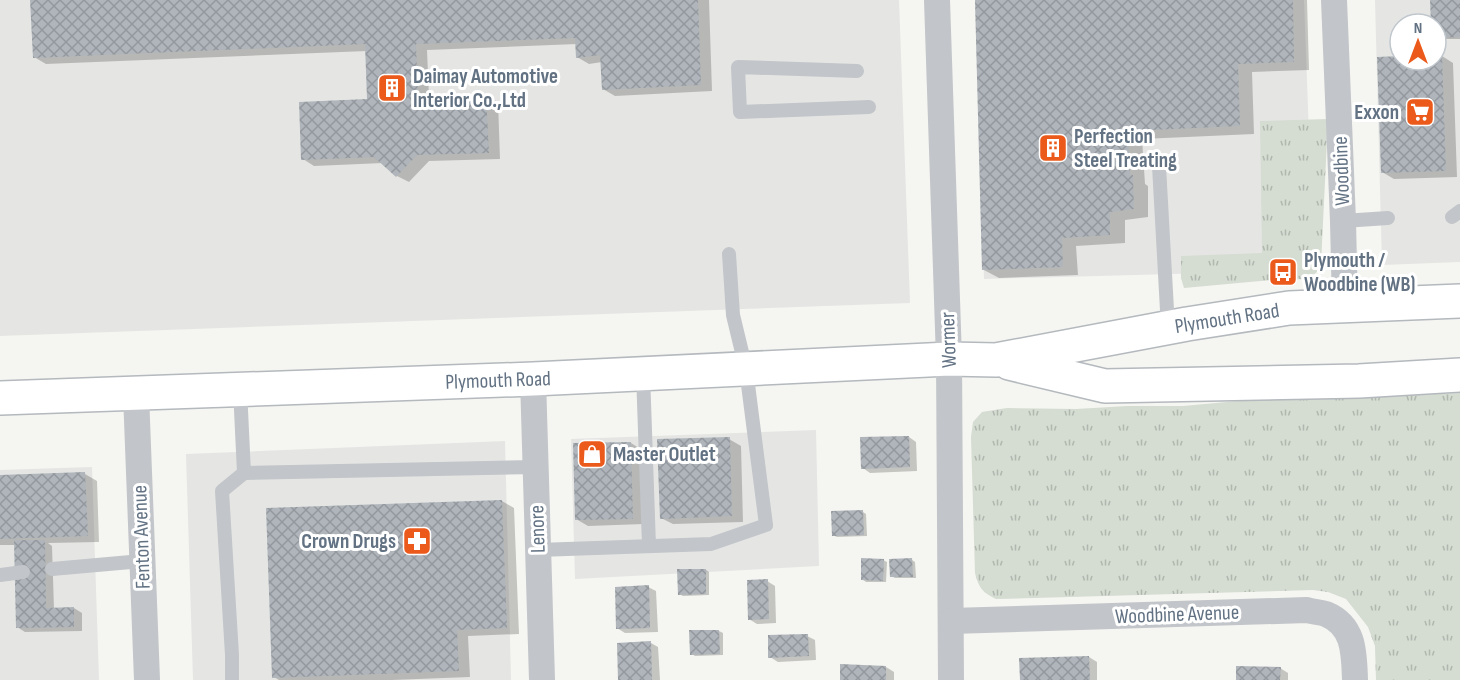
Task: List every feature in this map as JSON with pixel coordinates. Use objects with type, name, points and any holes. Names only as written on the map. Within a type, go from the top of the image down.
[{"type":"main road","name":"Plymouth Road","points":[[0,398],[533,379],[949,359],[996,360],[1168,328],[1289,309],[1345,307],[1458,296]]},
{"type":"main road","name":"Plymouth Road","points":[[996,360],[1105,386],[1359,381],[1460,375]]},
{"type":"street","name":"Wormer","points":[[937,0],[949,359],[951,680]]},
{"type":"street","name":"Woodbine","points":[[1334,0],[1345,307]]},
{"type":"street","name":"Lenore","points":[[533,379],[542,680]]},
{"type":"street","name":"Fenton Avenue","points":[[136,394],[147,680]]},
{"type":"street","name":"Woodbine Avenue","points":[[951,621],[1307,610],[1326,614],[1342,625],[1351,638],[1355,680]]},
{"type":"lane","points":[[857,71],[738,67],[740,112],[869,107]]},
{"type":"lane","points":[[1159,166],[1168,328]]},
{"type":"lane","points":[[1343,221],[1388,218]]},
{"type":"lane","points":[[538,550],[711,544],[766,525],[746,369],[733,315],[729,254]]},
{"type":"lane","points":[[643,373],[649,546]]},
{"type":"lane","points":[[240,389],[244,473]]},
{"type":"lane","points":[[232,680],[222,491],[244,473],[535,467]]},
{"type":"lane","points":[[52,569],[142,561]]},
{"type":"lane","points":[[0,575],[23,572]]},
{"type":"shaded area","points":[[0,0],[899,0],[910,303],[0,336]]},
{"type":"shaded area","name":"Perfection Steel Treating","points":[[975,0],[1304,0],[1314,270],[984,279]]},
{"type":"shaded area","points":[[1375,0],[1460,0],[1460,262],[1382,265]]},
{"type":"shaded area","points":[[816,430],[819,566],[575,579],[571,439]]},
{"type":"shaded area","points":[[505,441],[511,680],[193,680],[186,454]]},
{"type":"shaded area","points":[[92,467],[99,680],[0,680],[0,470]]},
{"type":"green space","points":[[1328,119],[1321,264],[1316,273],[1306,279],[1184,288],[1181,278],[1181,256],[1262,253],[1260,121]]},
{"type":"green space","points":[[1460,393],[1460,680],[1376,680],[1375,646],[1368,627],[1346,599],[1328,592],[1313,590],[996,599],[984,592],[978,582],[975,573],[971,437],[973,422],[982,412],[1007,408],[1183,406],[1260,399]]},
{"type":"building","name":"Daimay Automotive Interior Co.,Ltd","points":[[30,0],[698,0],[701,85],[602,90],[600,55],[576,58],[575,38],[416,44],[418,96],[486,94],[489,153],[417,155],[396,177],[374,157],[301,160],[299,102],[367,99],[365,44],[33,58]]},
{"type":"building","name":"Perfection Steel Treating","points":[[975,0],[1293,0],[1294,62],[1238,64],[1240,126],[1128,131],[1134,209],[1110,212],[1110,235],[1062,238],[1063,267],[982,270]]},
{"type":"building","points":[[1430,0],[1460,0],[1460,37],[1448,38],[1448,12],[1430,12]]},
{"type":"building","points":[[1377,57],[1388,57],[1388,72],[1443,72],[1446,171],[1381,173]]},
{"type":"building","points":[[909,436],[910,467],[861,469],[860,437]]},
{"type":"building","points":[[730,437],[732,516],[660,519],[657,439]]},
{"type":"building","points":[[631,442],[633,519],[575,520],[573,443]]},
{"type":"building","points":[[85,472],[88,536],[0,539],[0,475]]},
{"type":"building","points":[[502,500],[507,628],[457,630],[459,671],[272,678],[266,508]]},
{"type":"building","points":[[863,510],[864,535],[832,536],[831,511]]},
{"type":"building","points":[[14,540],[45,540],[46,608],[74,607],[74,627],[16,628]]},
{"type":"building","points":[[861,558],[884,559],[883,581],[861,580]]},
{"type":"building","points":[[912,558],[913,577],[890,577],[889,559]]},
{"type":"building","points":[[677,569],[706,569],[706,594],[678,595]]},
{"type":"building","points":[[768,579],[769,619],[748,620],[747,580]]},
{"type":"building","points":[[649,585],[650,628],[616,629],[615,587]]},
{"type":"building","points":[[689,630],[719,630],[720,654],[690,655]]},
{"type":"building","points":[[808,634],[809,656],[768,658],[768,635]]},
{"type":"building","points":[[651,641],[652,680],[618,680],[617,643]]},
{"type":"building","points":[[1089,656],[1090,680],[1020,680],[1019,658]]},
{"type":"building","points":[[840,664],[886,666],[886,680],[840,680]]},
{"type":"building","points":[[1236,666],[1281,667],[1280,680],[1236,680]]},
{"type":"place","name":"Daimay Automotive Interior Co.,Ltd","points":[[392,88]]},
{"type":"place","name":"Exxon","points":[[1420,112]]},
{"type":"place","name":"Perfection Steel Treating","points":[[1053,148]]},
{"type":"place","name":"Plymouth / Woodbine (WB)","points":[[1283,272]]},
{"type":"place","name":"Master Outlet","points":[[592,454]]},
{"type":"place","name":"Crown Drugs","points":[[417,541]]}]
